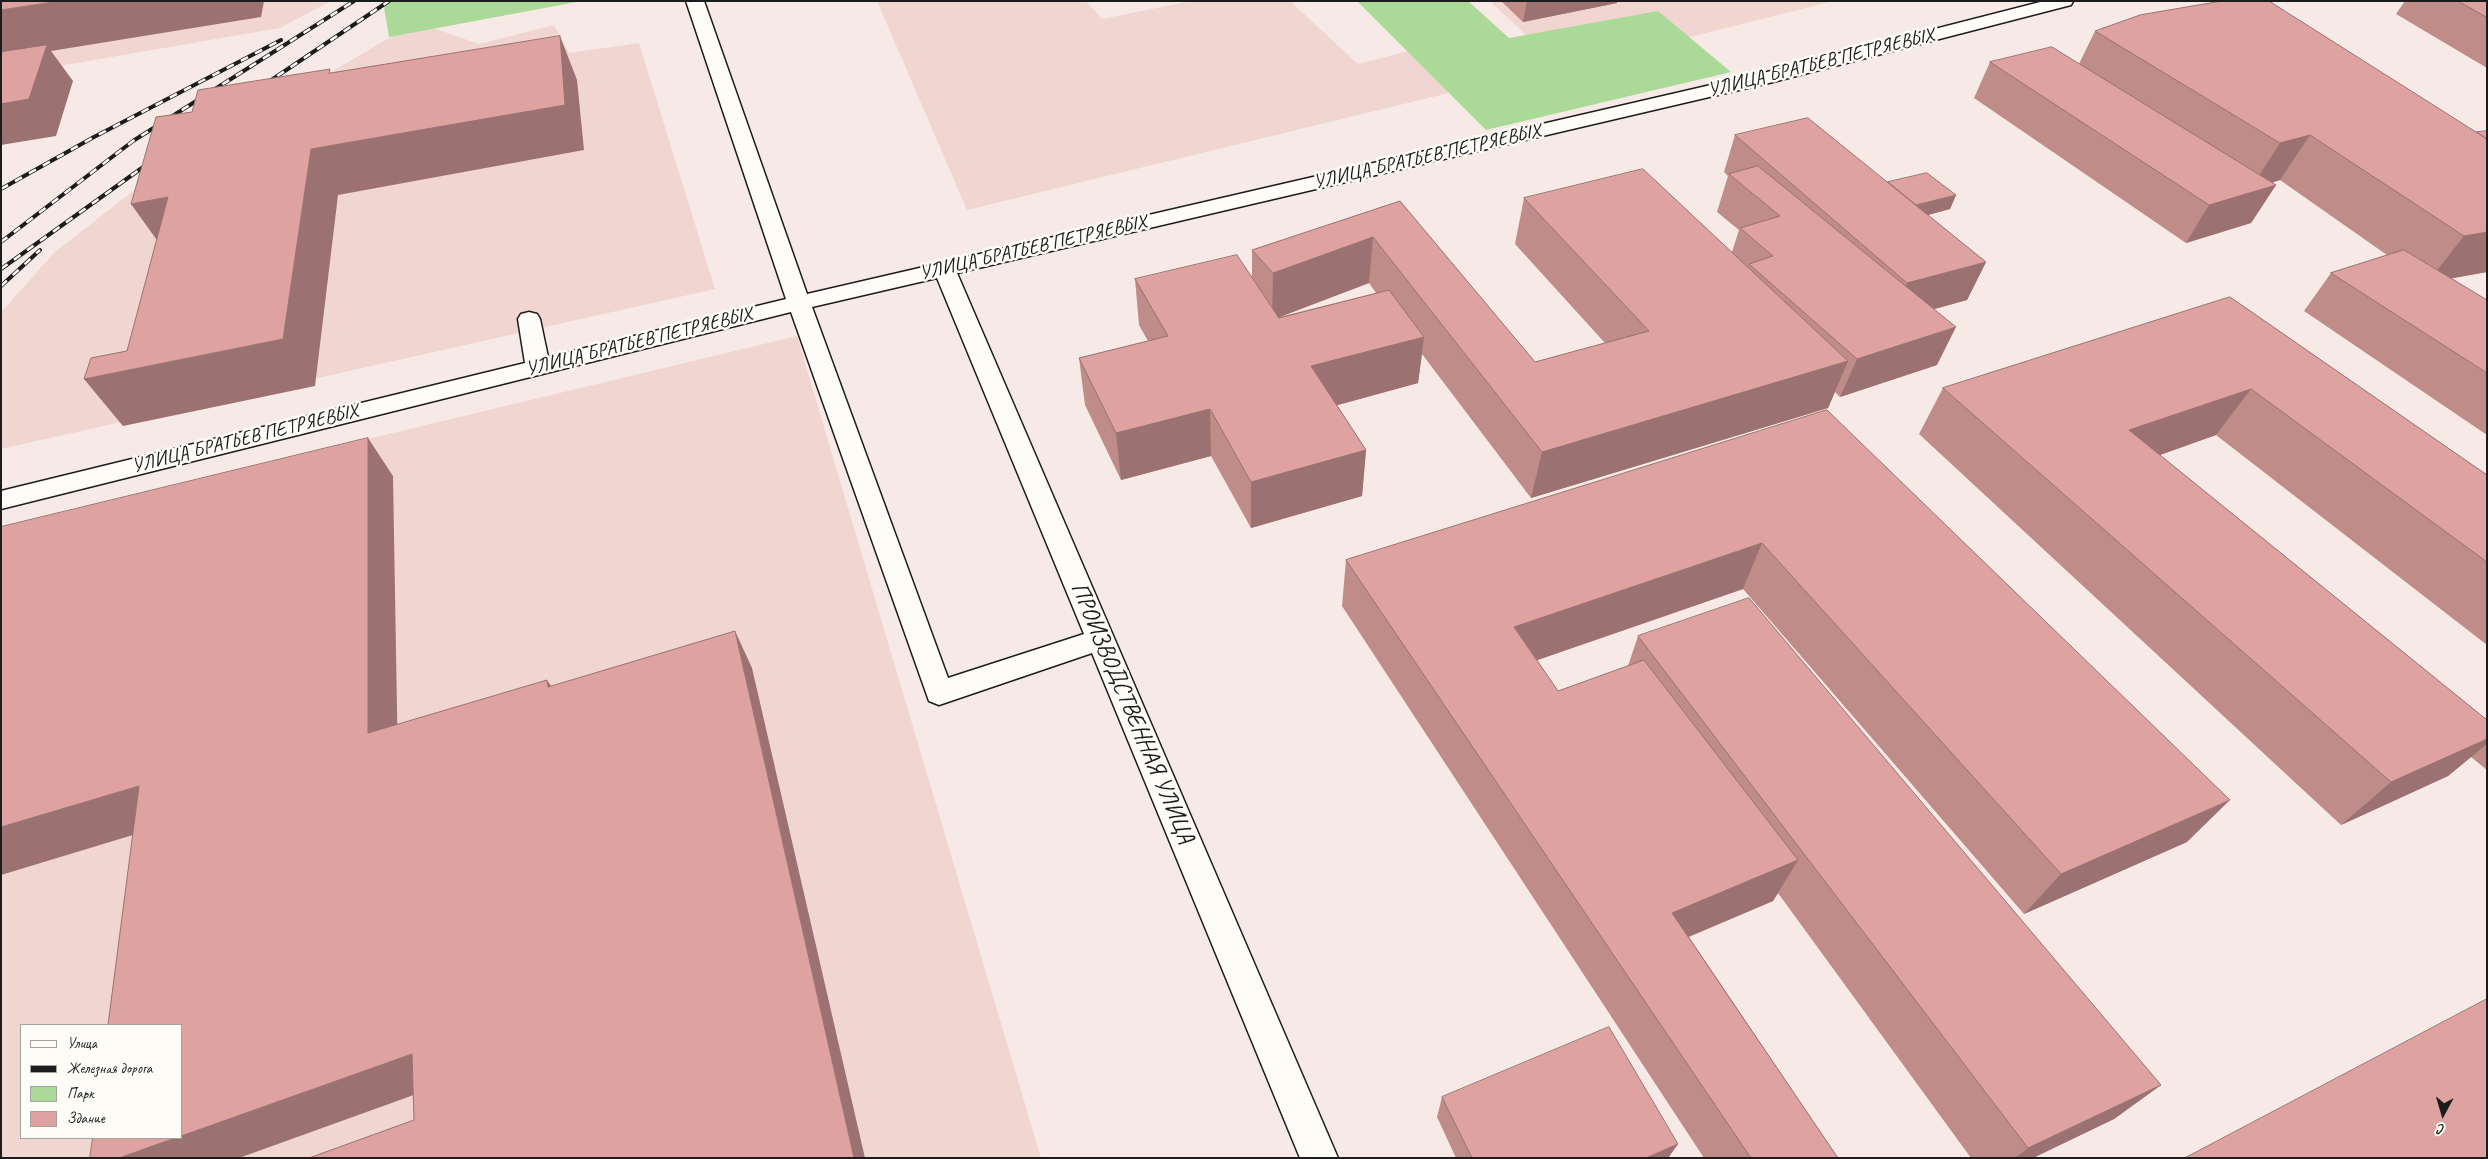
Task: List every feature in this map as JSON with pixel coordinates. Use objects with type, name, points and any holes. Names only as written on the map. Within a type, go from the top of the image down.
[{"type":"street","points":[[695,1],[799,302],[939,693],[1101,639]]},
{"type":"street","name":"УЛИЦА БРАТЬЕВ ПЕТРЯЕВЫХ","points":[[1,500],[799,302],[1769,77],[2059,2]]},
{"type":"street","points":[[1868,52],[1886,64]]},
{"type":"street","name":"ПРОИЗВОДСТВЕННАЯ УЛИЦА","points":[[944,269],[1319,1158]]},
{"type":"street","points":[[529,319],[538,367]]},
{"type":"shaded area","points":[[1,1],[331,1],[280,28],[1,76]]},
{"type":"shaded area","points":[[877,1],[1086,1],[1102,19],[1191,1],[1290,1],[1358,64],[1439,43],[1486,84],[967,210]]},
{"type":"shaded area","points":[[1490,1],[1834,1],[1562,69]]},
{"type":"shaded area","points":[[416,22],[479,44],[554,25],[569,53],[639,43],[715,289],[1,449],[1,312],[55,252],[142,184]]},
{"type":"shaded area","points":[[797,336],[1041,1158],[1,1158],[1,527]]},
{"type":"green space","points":[[383,1],[582,1],[389,37]]},
{"type":"green space","points":[[1357,1],[1468,1],[1509,38],[1658,11],[1731,72],[1486,130]]},
{"type":"building","points":[[1,1],[60,1],[1,10]]},
{"type":"building","points":[[2222,1],[2269,1],[2487,139],[2487,232],[2464,236],[2310,135],[2280,143],[2095,31],[2140,15]]},
{"type":"building","points":[[2458,1],[2487,1],[2487,17]]},
{"type":"building","points":[[560,36],[565,105],[311,149],[283,339],[84,379],[91,358],[127,351],[168,197],[131,204],[156,117],[192,112],[198,90],[330,69],[329,73]]},
{"type":"building","points":[[47,45],[29,99],[1,104],[1,52]]},
{"type":"building","points":[[2052,47],[2276,185],[2209,205],[1990,62]]},
{"type":"building","points":[[1808,118],[1986,262],[1907,283],[1735,135]]},
{"type":"building","points":[[2487,131],[2487,139],[2477,132]]},
{"type":"building","points":[[1758,166],[1956,327],[1857,359],[1749,264],[1773,256],[1740,228],[1780,216],[1729,174]]},
{"type":"building","points":[[1643,169],[1848,361],[1542,452],[1373,237],[1273,273],[1252,250],[1400,201],[1535,362],[1649,331],[1524,198]]},
{"type":"building","points":[[1927,173],[1956,195],[1916,205],[1888,182]]},
{"type":"building","points":[[2404,250],[2487,300],[2487,373],[2331,273]]},
{"type":"building","points":[[1237,255],[1279,318],[1389,290],[1424,337],[1311,366],[1366,450],[1251,482],[1210,409],[1116,433],[1079,358],[1168,336],[1135,279]]},
{"type":"building","points":[[2230,297],[2487,475],[2487,562],[2251,389],[2129,430],[2487,720],[2487,739],[2391,782],[1943,388]]},
{"type":"building","points":[[1827,410],[2230,800],[2061,874],[1762,543],[1514,627],[1558,691],[1644,660],[1798,860],[1672,913],[1838,1158],[1751,1158],[1346,560]]},
{"type":"building","points":[[368,438],[368,733],[547,680],[548,687],[735,631],[854,1158],[309,1158],[414,1120],[412,1054],[182,1136],[182,1024],[108,1024],[139,786],[1,827],[1,527]]},
{"type":"building","points":[[1749,598],[2161,1085],[2028,1148],[1638,636]]},
{"type":"building","points":[[2487,999],[2487,1158],[2185,1158]]},
{"type":"building","points":[[1609,1027],[1678,1144],[1646,1158],[1472,1158],[1442,1097]]},
{"type":"building","points":[[93,1139],[172,1139],[119,1158],[90,1158]]},
{"type":"railway","points":[[1,242],[133,141],[354,1]]},
{"type":"railway","points":[[264,85],[389,1]]},
{"type":"railway","points":[[1,189],[94,137],[281,40]]},
{"type":"railway","points":[[1,269],[153,160]]},
{"type":"railway","points":[[1,286],[40,250]]}]
